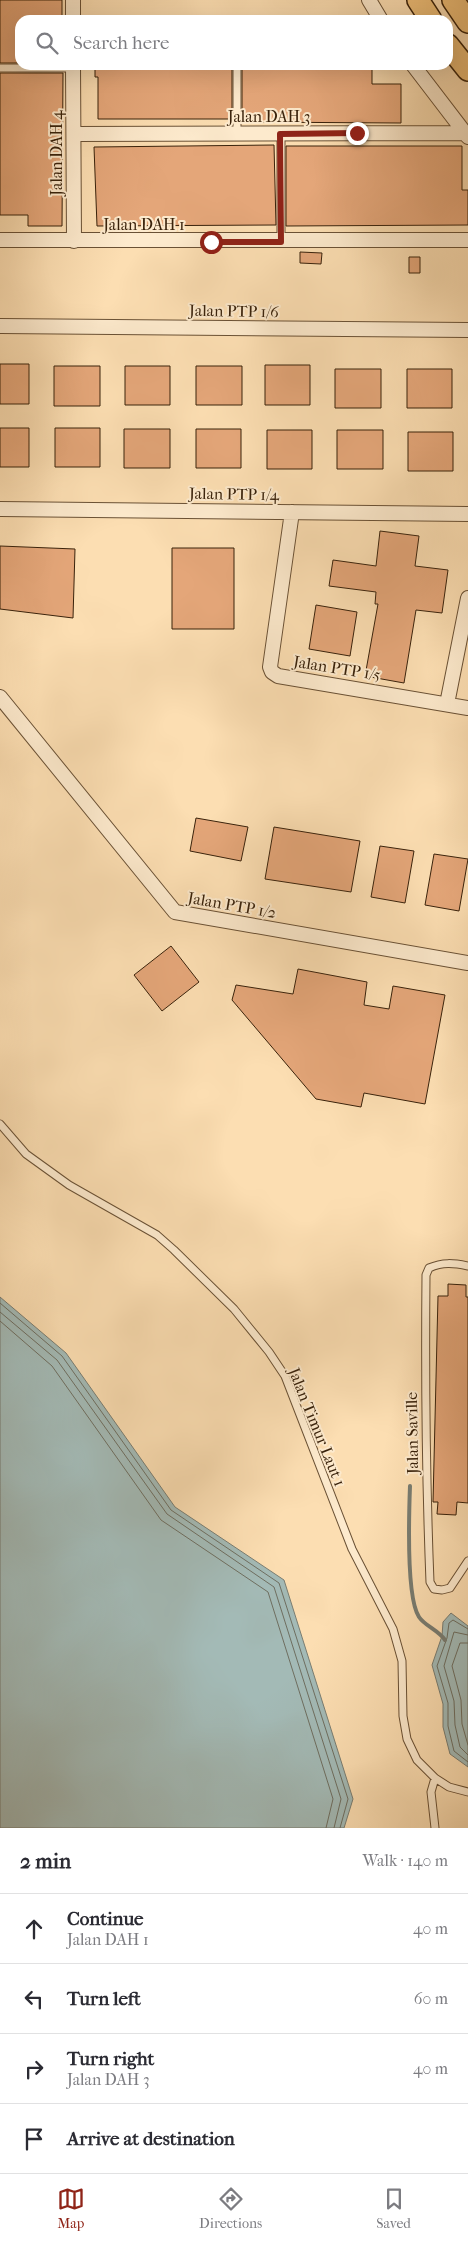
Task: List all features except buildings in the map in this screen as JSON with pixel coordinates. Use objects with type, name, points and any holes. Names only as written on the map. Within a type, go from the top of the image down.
[{"type":"main road","points":[[418,0],[428,15]]},
{"type":"main road","points":[[453,0],[468,22]]},
{"type":"main road","points":[[453,51],[468,70]]},
{"type":"street","points":[[73,0],[73,15]]},
{"type":"street","points":[[369,0],[377,15]]},
{"type":"street","name":"Jalan DAH 4","points":[[73,70],[74,241]]},
{"type":"street","points":[[417,70],[466,135]]},
{"type":"street","name":"Jalan DAH 3","points":[[74,134],[466,135]]},
{"type":"street","name":"Jalan DAH 1","points":[[0,240],[281,242],[468,240]]},
{"type":"street","name":"Jalan PTP 1/6","points":[[0,326],[468,330]]},
{"type":"street","name":"Jalan PTP 1/4","points":[[0,509],[468,514]]},
{"type":"street","name":"Jalan PTP 1/5","points":[[292,512],[270,667],[272,672],[278,676],[468,708]]},
{"type":"street","points":[[447,704],[468,598]]},
{"type":"street","name":"Jalan PTP 1/2","points":[[0,697],[175,912],[468,963]]},
{"type":"lane","points":[[0,68],[15,68]]},
{"type":"lane","points":[[237,70],[237,134]]},
{"type":"lane","points":[[280,134],[281,242]]},
{"type":"lane","name":"Jalan Timur Laut 1","points":[[0,1124],[26,1154],[69,1185],[157,1235],[234,1309],[269,1352],[285,1376],[352,1549],[393,1629],[402,1661],[403,1716],[408,1739],[417,1760],[448,1787],[468,1792]]},
{"type":"lane","name":"Jalan Saville","points":[[468,1266],[451,1262],[438,1264],[429,1268],[426,1275],[425,1418],[430,1582],[434,1589],[450,1588],[468,1562]]},
{"type":"lane","points":[[435,1828],[431,1792],[436,1778]]},
{"type":"water","points":[[0,1297],[66,1353],[175,1507],[284,1580],[353,1799],[344,1828],[0,1828]]},
{"type":"water","points":[[451,1613],[468,1626],[468,1767],[450,1754],[443,1727],[443,1704],[432,1665],[442,1636],[443,1622]]},
{"type":"waterway","points":[[410,1486],[409,1554],[415,1607],[419,1617],[445,1640]]},
{"type":"route","points":[[211,242],[281,242],[280,134],[357,133]]}]
